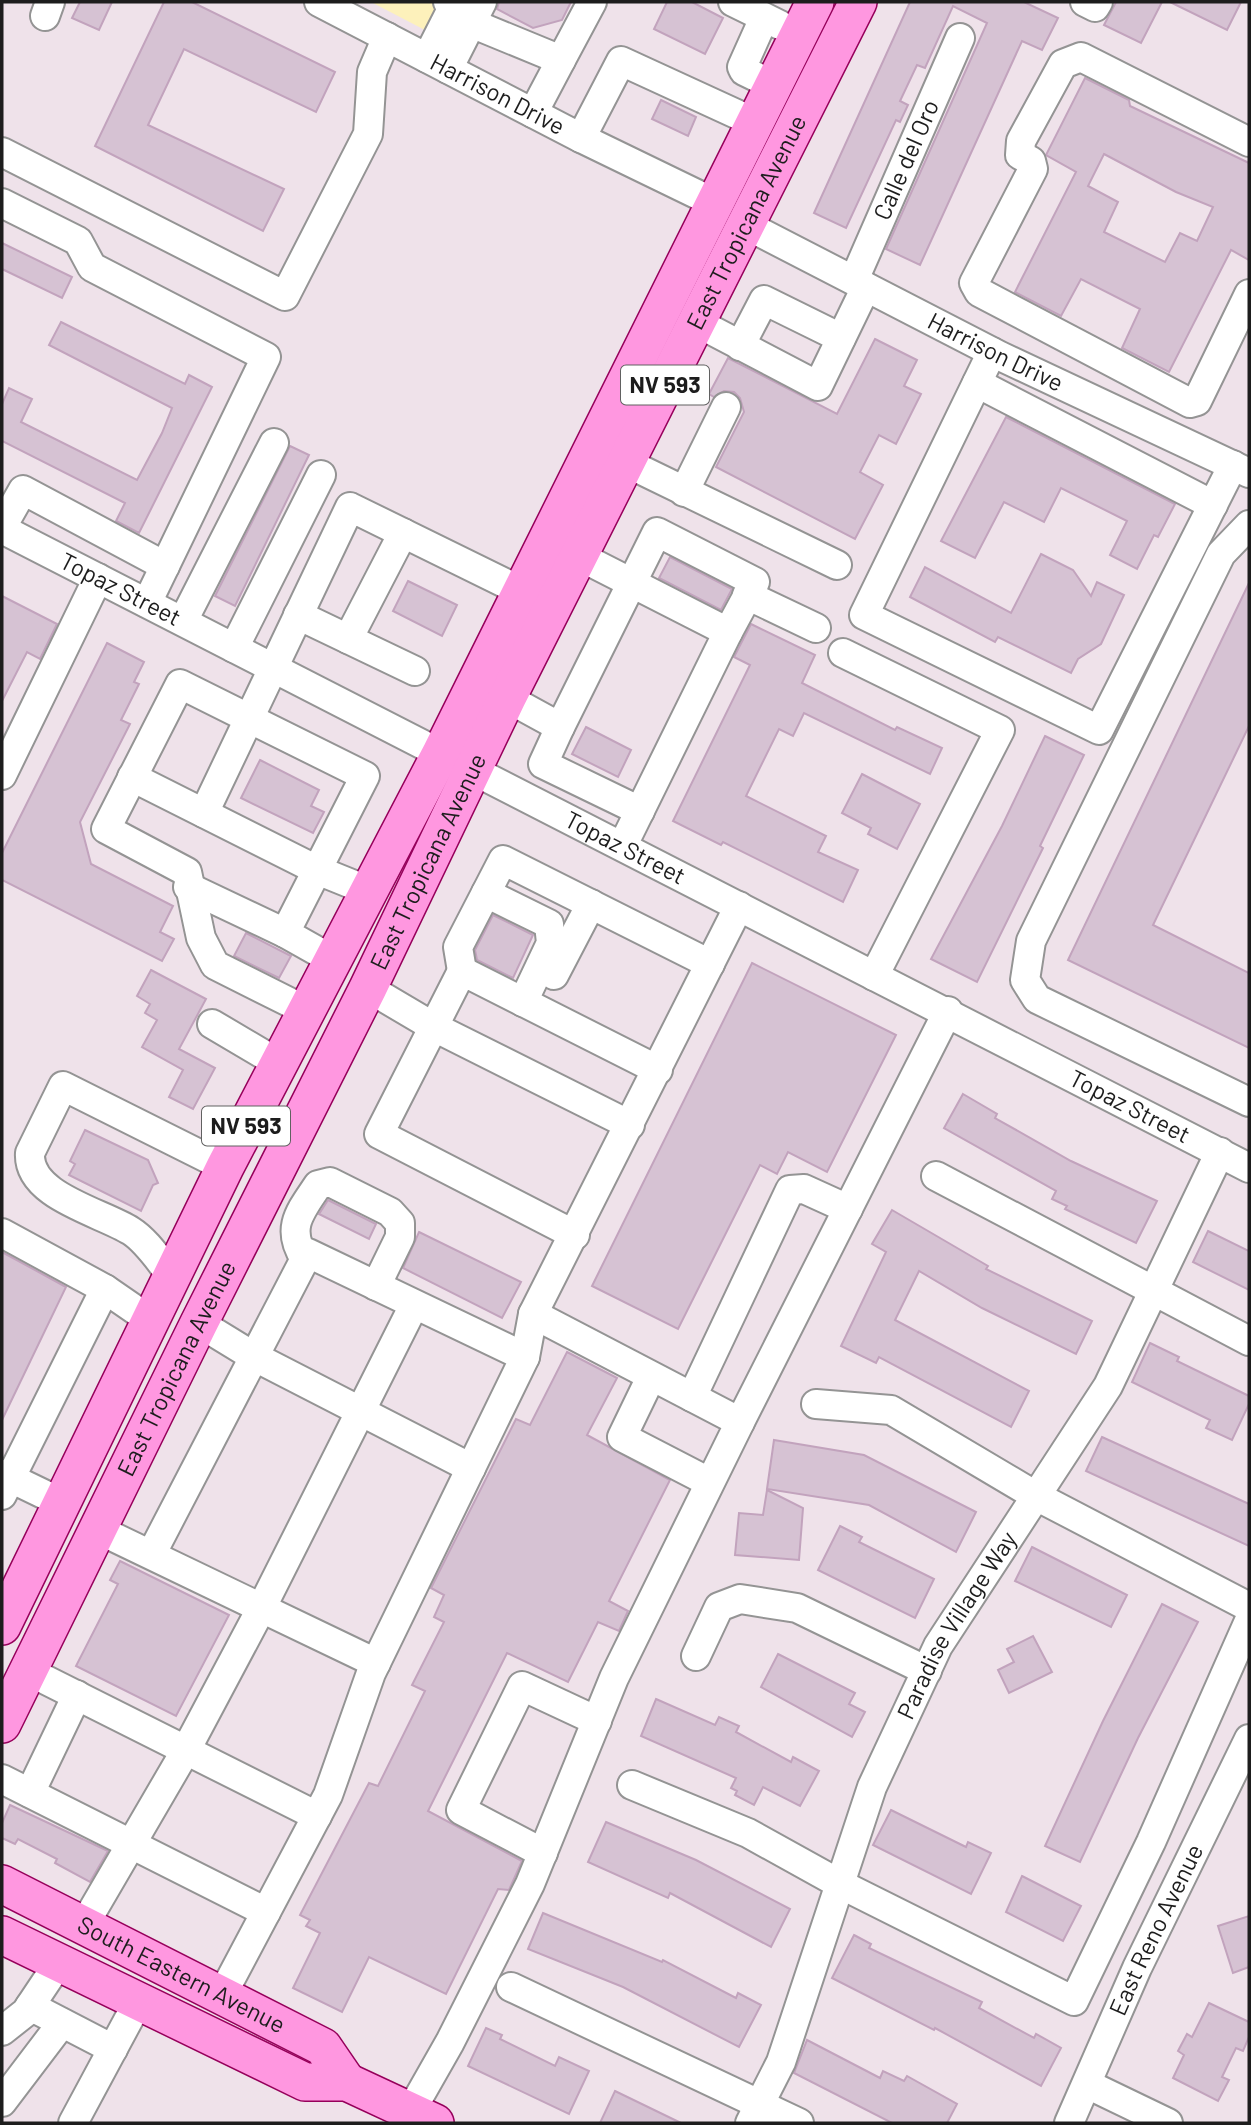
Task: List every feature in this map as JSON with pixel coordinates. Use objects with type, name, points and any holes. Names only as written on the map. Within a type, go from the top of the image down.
[{"type":"main road","name":"East Tropicana Avenue","points":[[2,1626],[225,1167],[441,753],[815,2]]},
{"type":"main road","name":"East Tropicana Avenue","points":[[2,1724],[198,1323],[368,988],[507,698],[859,2]]},
{"type":"main road","points":[[746,225],[742,214],[742,199],[780,116],[799,34]]},
{"type":"main road","points":[[696,322],[698,287],[726,223],[725,213],[715,203]]},
{"type":"main road","points":[[198,1323],[199,1289],[231,1194],[231,1180],[225,1167]]},
{"type":"main road","points":[[105,1515],[133,1423],[175,1321],[176,1306],[171,1298],[161,1297]]},
{"type":"main road","name":"South Eastern Avenue","points":[[2,1884],[323,2047],[347,2082],[416,2119]]},
{"type":"main road","name":"South Eastern Avenue","points":[[2,1935],[306,2082],[347,2082]]},
{"type":"street","name":"Harrison Drive","points":[[319,2],[581,138],[715,203]]},
{"type":"street","points":[[437,64],[454,5],[448,2]]},
{"type":"street","points":[[533,113],[592,2]]},
{"type":"street","points":[[733,2],[799,34]]},
{"type":"street","points":[[437,64],[477,12],[561,60]]},
{"type":"street","points":[[764,18],[742,67],[744,71],[775,86]]},
{"type":"street","points":[[2,152],[285,296],[368,134],[372,72],[387,37]]},
{"type":"street","name":"Calle del Oro","points":[[740,346],[818,386],[841,338],[860,283],[960,38]]},
{"type":"street","points":[[1249,142],[1081,57],[1071,58],[1063,64],[1018,148],[1020,155],[1033,164],[1033,169],[974,282],[979,292],[1194,403],[1249,294]]},
{"type":"street","points":[[581,138],[621,61],[757,123]]},
{"type":"street","points":[[2,203],[78,241],[92,267],[266,358],[147,603]]},
{"type":"street","name":"Harrison Drive","points":[[746,225],[992,352],[1241,469]]},
{"type":"street","points":[[696,322],[740,346],[764,300],[841,338]]},
{"type":"street","points":[[1057,383],[1078,343]]},
{"type":"street","points":[[992,352],[864,615],[1099,730],[1213,505],[1241,469]]},
{"type":"street","points":[[977,383],[1213,505]]},
{"type":"street","points":[[684,492],[726,407]]},
{"type":"street","points":[[183,621],[274,443]]},
{"type":"street","points":[[627,463],[837,565]]},
{"type":"street","points":[[234,648],[321,475]]},
{"type":"street","points":[[2,528],[23,491],[165,566]]},
{"type":"street","points":[[204,813],[350,507],[521,591]]},
{"type":"street","points":[[1249,524],[1243,535],[1221,554],[1031,941],[1026,980],[1037,999],[1249,1102]]},
{"type":"street","name":"Topaz Street","points":[[2,528],[1249,1168]]},
{"type":"street","points":[[623,845],[755,582],[657,532],[542,764],[640,811]]},
{"type":"street","points":[[348,639],[403,533]]},
{"type":"street","points":[[579,556],[728,632]]},
{"type":"street","points":[[2,775],[98,578]]},
{"type":"street","points":[[747,595],[816,628]]},
{"type":"street","points":[[298,615],[415,671]]},
{"type":"street","points":[[843,653],[1000,730],[874,976]]},
{"type":"street","points":[[285,933],[365,776],[180,684],[106,829],[187,872],[188,887],[201,938],[215,965],[305,1010]]},
{"type":"street","points":[[507,698],[560,727]]},
{"type":"street","points":[[132,777],[317,870],[369,891]]},
{"type":"street","points":[[575,1236],[379,1134],[462,971],[458,947],[503,860],[710,964]]},
{"type":"street","points":[[188,887],[285,933],[333,960]]},
{"type":"street","points":[[486,893],[549,924],[551,943],[530,1005]]},
{"type":"street","points":[[530,1005],[591,904]]},
{"type":"street","points":[[222,1995],[328,1795],[376,1663],[525,1357],[533,1314],[575,1236],[739,906]]},
{"type":"street","points":[[462,971],[658,1070]]},
{"type":"street","points":[[368,988],[434,1027],[630,1125]]},
{"type":"street","points":[[416,2119],[450,2042],[542,1853],[614,1678],[709,1482],[947,1011]]},
{"type":"street","points":[[212,1024],[278,1063]]},
{"type":"street","points":[[161,1297],[134,1233],[51,1191],[35,1177],[29,1164],[30,1153],[63,1086],[225,1167]]},
{"type":"street","name":"Paradise Village Way","points":[[755,2113],[781,2062],[872,1787],[926,1671],[939,1646],[1108,1385],[1220,1153]]},
{"type":"street","points":[[936,1175],[1249,1341]]},
{"type":"street","points":[[306,1259],[296,1244],[294,1230],[318,1185],[330,1182],[390,1212],[400,1223],[400,1237],[376,1286]]},
{"type":"street","points":[[692,1397],[790,1190],[804,1189],[848,1209]]},
{"type":"street","points":[[2,1233],[105,1289],[161,1297]]},
{"type":"street","points":[[152,1553],[309,1253],[525,1357]]},
{"type":"street","points":[[62,1503],[5,1482],[105,1289]]},
{"type":"street","points":[[84,1925],[186,1750],[262,1607],[414,1305]]},
{"type":"street","points":[[533,1314],[740,1422]]},
{"type":"street","points":[[198,1323],[253,1356],[471,1468]]},
{"type":"street","points":[[651,1377],[622,1437],[709,1482]]},
{"type":"street","points":[[816,1404],[891,1410],[1036,1496],[1249,1607]]},
{"type":"street","points":[[105,1515],[152,1553],[376,1663]]},
{"type":"street","points":[[696,1656],[719,1607],[740,1599],[797,1608],[926,1671]]},
{"type":"street","points":[[632,1785],[748,1833],[840,1884],[1074,2001],[1151,1842],[1249,1620]]},
{"type":"street","points":[[28,1671],[317,1816]]},
{"type":"street","points":[[542,1853],[461,1810],[522,1686],[597,1721]]},
{"type":"street","points":[[30,1793],[77,1695]]},
{"type":"street","name":"East Reno Avenue","points":[[1069,2123],[1137,1968],[1249,1739]]},
{"type":"street","points":[[2,1779],[266,1912]]},
{"type":"street","points":[[2,2031],[30,2006],[58,1964]]},
{"type":"street","points":[[511,1987],[755,2113],[799,2123]]},
{"type":"street","points":[[73,2123],[138,2002]]},
{"type":"street","points":[[30,2006],[113,2049]]},
{"type":"street","points":[[2,2102],[62,2023]]},
{"type":"street","points":[[1087,2084],[1168,2123]]},
{"type":"shaded area","points":[[371,2],[469,2],[448,42]]},
{"type":"building","points":[[80,2],[112,2],[99,30],[72,18]]},
{"type":"building","points":[[164,2],[192,2],[335,72],[316,112],[184,49],[148,125],[284,189],[263,231],[95,146]]},
{"type":"building","points":[[499,2],[571,2],[562,20],[533,28],[497,9]]},
{"type":"building","points":[[667,2],[692,2],[723,18],[705,54],[654,29]]},
{"type":"building","points":[[910,2],[1024,2],[1058,18],[1042,50],[1022,41],[920,265],[886,249],[987,23],[953,6],[925,68],[917,65],[900,101],[908,105],[900,122],[896,120],[846,228],[814,213]]},
{"type":"building","points":[[1116,2],[1162,2],[1141,43],[1104,25]]},
{"type":"building","points":[[1170,2],[1241,2],[1227,30]]},
{"type":"building","points":[[1085,78],[1129,100],[1130,106],[1249,163],[1249,260],[1231,250],[1169,372],[1122,348],[1140,309],[1081,279],[1061,316],[1015,292],[1076,172],[1046,155]],"holes":[[[1104,154],[1176,192],[1213,207],[1197,241],[1180,233],[1165,262],[1104,232],[1118,202],[1088,186]]]},
{"type":"building","points":[[661,100],[696,117],[688,136],[652,119]]},
{"type":"building","points":[[2,243],[72,277],[62,298],[2,269]]},
{"type":"building","points":[[61,322],[185,384],[189,375],[212,387],[139,533],[116,521],[125,503],[2,441],[2,404],[9,388],[32,399],[21,422],[137,480],[162,433],[172,408],[49,345]]},
{"type":"building","points":[[875,339],[917,360],[904,386],[921,394],[896,444],[879,435],[860,472],[883,485],[855,539],[716,467],[744,412],[740,398],[734,392],[724,391],[714,397],[709,394],[728,358],[837,414]]},
{"type":"building","points":[[1006,417],[1175,504],[1158,537],[1154,535],[1137,569],[1110,555],[1127,521],[1061,488],[1044,522],[1004,502],[975,558],[941,541]]},
{"type":"building","points":[[290,446],[309,455],[235,606],[215,596]]},
{"type":"building","points":[[1041,554],[1073,570],[1091,596],[1097,582],[1124,595],[1101,644],[1078,659],[1071,673],[998,637],[995,642],[910,597],[925,567],[1011,613]]},
{"type":"building","points":[[670,557],[732,589],[721,610],[659,578]]},
{"type":"building","points":[[408,581],[457,605],[442,636],[393,611]]},
{"type":"building","points":[[1249,583],[1249,726],[1153,925],[1249,973],[1249,1048],[1068,960]]},
{"type":"building","points":[[2,596],[57,624],[40,659],[27,652],[2,701]]},
{"type":"building","points":[[751,624],[815,655],[802,683],[895,730],[897,727],[942,748],[930,774],[804,713],[793,736],[779,729],[746,796],[826,836],[818,852],[858,870],[843,902],[723,842],[721,845],[673,821],[750,665],[734,657]]},
{"type":"building","points":[[107,643],[144,662],[134,682],[139,684],[121,720],[130,724],[80,822],[91,864],[173,906],[160,932],[174,939],[162,961],[2,880],[2,853]]},
{"type":"building","points":[[586,727],[631,750],[618,777],[572,754]]},
{"type":"building","points":[[1045,736],[1084,755],[1040,846],[1043,848],[977,982],[931,959],[1002,826]]},
{"type":"building","points":[[260,760],[319,790],[311,806],[324,812],[313,833],[241,798]]},
{"type":"building","points":[[862,774],[920,804],[897,849],[868,834],[871,828],[842,813]]},
{"type":"building","points":[[493,915],[533,935],[513,978],[477,960],[475,950]]},
{"type":"building","points":[[246,933],[291,956],[279,978],[234,956]]},
{"type":"building","points":[[752,963],[896,1035],[827,1172],[788,1152],[777,1174],[760,1165],[678,1329],[592,1286]]},
{"type":"building","points":[[151,970],[206,999],[179,1049],[215,1068],[193,1109],[169,1097],[183,1070],[142,1047],[157,1020],[145,1013],[150,1004],[137,996]]},
{"type":"building","points":[[963,1094],[997,1114],[995,1118],[1071,1161],[1157,1201],[1136,1243],[1065,1209],[1067,1206],[1052,1199],[1056,1191],[944,1128]]},
{"type":"building","points":[[85,1130],[148,1160],[158,1183],[153,1185],[141,1211],[69,1175],[75,1164],[70,1161]]},
{"type":"building","points":[[328,1200],[376,1224],[369,1239],[319,1214]]},
{"type":"building","points":[[892,1210],[988,1266],[986,1269],[1092,1321],[1076,1354],[982,1308],[919,1271],[895,1320],[1029,1391],[1011,1427],[879,1357],[876,1363],[841,1346],[886,1252],[872,1244]]},
{"type":"building","points":[[1208,1231],[1249,1251],[1249,1290],[1193,1262]]},
{"type":"building","points":[[419,1232],[521,1282],[502,1318],[403,1268]]},
{"type":"building","points":[[2,1252],[66,1287],[2,1420]]},
{"type":"building","points":[[1150,1343],[1179,1357],[1177,1361],[1249,1396],[1249,1404],[1232,1440],[1206,1428],[1210,1420],[1132,1382]]},
{"type":"building","points":[[567,1352],[617,1378],[587,1435],[670,1480],[609,1601],[628,1611],[619,1631],[598,1622],[568,1682],[507,1653],[428,1811],[522,1861],[509,1890],[498,1889],[446,1994],[369,1957],[342,2012],[293,1988],[320,1933],[306,1926],[310,1920],[300,1915],[369,1783],[378,1786],[425,1691],[412,1685],[444,1622],[434,1617],[444,1595],[431,1588],[516,1419],[530,1425]]},
{"type":"building","points":[[1102,1437],[1249,1504],[1249,1546],[1086,1471]]},
{"type":"building","points":[[774,1440],[864,1455],[976,1512],[956,1552],[869,1505],[767,1489]]},
{"type":"building","points":[[767,1490],[803,1508],[799,1560],[735,1555],[739,1513],[763,1515]]},
{"type":"building","points":[[840,1526],[862,1537],[859,1542],[934,1579],[915,1618],[818,1570]]},
{"type":"building","points":[[1032,1547],[1127,1595],[1111,1627],[1015,1581]]},
{"type":"building","points":[[120,1561],[229,1615],[176,1716],[76,1666],[118,1584],[110,1580]]},
{"type":"building","points":[[1162,1604],[1198,1622],[1138,1738],[1080,1862],[1045,1846],[1103,1721]]},
{"type":"building","points":[[1033,1636],[1052,1672],[1009,1693],[998,1670],[1014,1662],[1007,1649]]},
{"type":"building","points":[[778,1654],[855,1693],[849,1704],[865,1712],[852,1737],[761,1687]]},
{"type":"building","points":[[656,1699],[715,1725],[719,1717],[739,1726],[736,1732],[791,1762],[793,1757],[819,1771],[800,1806],[763,1787],[754,1805],[735,1795],[737,1791],[731,1788],[736,1778],[641,1736]]},
{"type":"building","points":[[10,1805],[108,1851],[90,1882],[55,1863],[57,1859],[18,1839],[15,1844],[2,1838],[2,1823]]},
{"type":"building","points":[[891,1810],[966,1847],[968,1842],[991,1853],[971,1894],[873,1845]]},
{"type":"building","points":[[606,1822],[696,1860],[790,1909],[771,1947],[670,1893],[668,1898],[588,1862]]},
{"type":"building","points":[[1022,1876],[1081,1906],[1063,1941],[1006,1912]]},
{"type":"building","points":[[543,1913],[662,1962],[663,1960],[736,1998],[738,1993],[761,2005],[739,2047],[623,1987],[528,1949]]},
{"type":"building","points":[[1249,1916],[1249,1967],[1233,1973],[1218,1926]]},
{"type":"building","points":[[854,1935],[871,1944],[869,1948],[982,2002],[979,2008],[1034,2038],[1036,2034],[1061,2048],[1041,2086],[935,2028],[934,2030],[832,1978]]},
{"type":"building","points":[[1209,2003],[1249,2022],[1249,2037],[1243,2051],[1236,2048],[1222,2077],[1229,2080],[1218,2101],[1173,2078],[1184,2055],[1178,2051],[1187,2034],[1192,2037]]},
{"type":"building","points":[[486,2028],[502,2035],[500,2039],[555,2066],[559,2057],[589,2071],[569,2114],[468,2066]]},
{"type":"building","points":[[807,2040],[880,2078],[883,2071],[904,2081],[907,2076],[957,2104],[947,2123],[892,2123],[794,2073]]},
{"type":"building","points":[[615,2091],[681,2123],[600,2123]]}]
